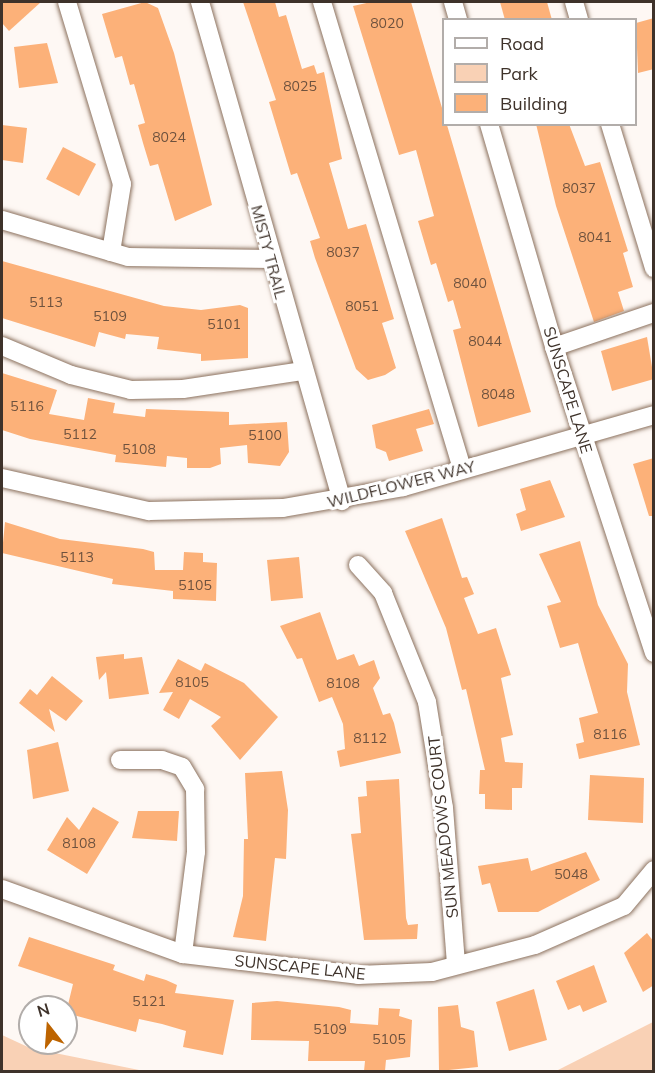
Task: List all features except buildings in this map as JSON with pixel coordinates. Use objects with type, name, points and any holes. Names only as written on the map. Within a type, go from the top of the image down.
[{"type":"street","points":[[67,2],[122,184],[111,252]]},
{"type":"street","name":"MISTY TRAIL","points":[[200,2],[302,371],[342,501]]},
{"type":"street","points":[[322,2],[462,470]]},
{"type":"street","points":[[453,2],[457,18]]},
{"type":"street","points":[[574,2],[578,18]]},
{"type":"street","name":"SUNSCAPE LANE","points":[[490,126],[554,347],[654,653]]},
{"type":"street","points":[[611,126],[654,268]]},
{"type":"street","points":[[2,220],[111,252],[182,262],[271,259]]},
{"type":"street","points":[[554,347],[654,313]]},
{"type":"street","points":[[2,346],[71,375],[131,390],[183,388],[302,371]]},
{"type":"street","name":"WILDFLOWER WAY","points":[[2,478],[149,511],[223,513],[342,501],[462,470],[654,415]]},
{"type":"street","name":"SUN MEADOWS COURT","points":[[358,565],[383,593],[427,702],[444,807],[456,964]]},
{"type":"street","points":[[120,760],[162,760],[182,767],[195,789],[196,852],[183,954]]},
{"type":"street","name":"SUNSCAPE LANE","points":[[2,889],[183,954],[358,975],[432,972],[535,945],[598,921],[624,906],[654,870]]},
{"type":"green space","points":[[653,1022],[653,1071],[556,1071]]},
{"type":"green space","points":[[2,1035],[18,1042],[18,1055],[65,1055],[144,1071],[2,1071]]}]
